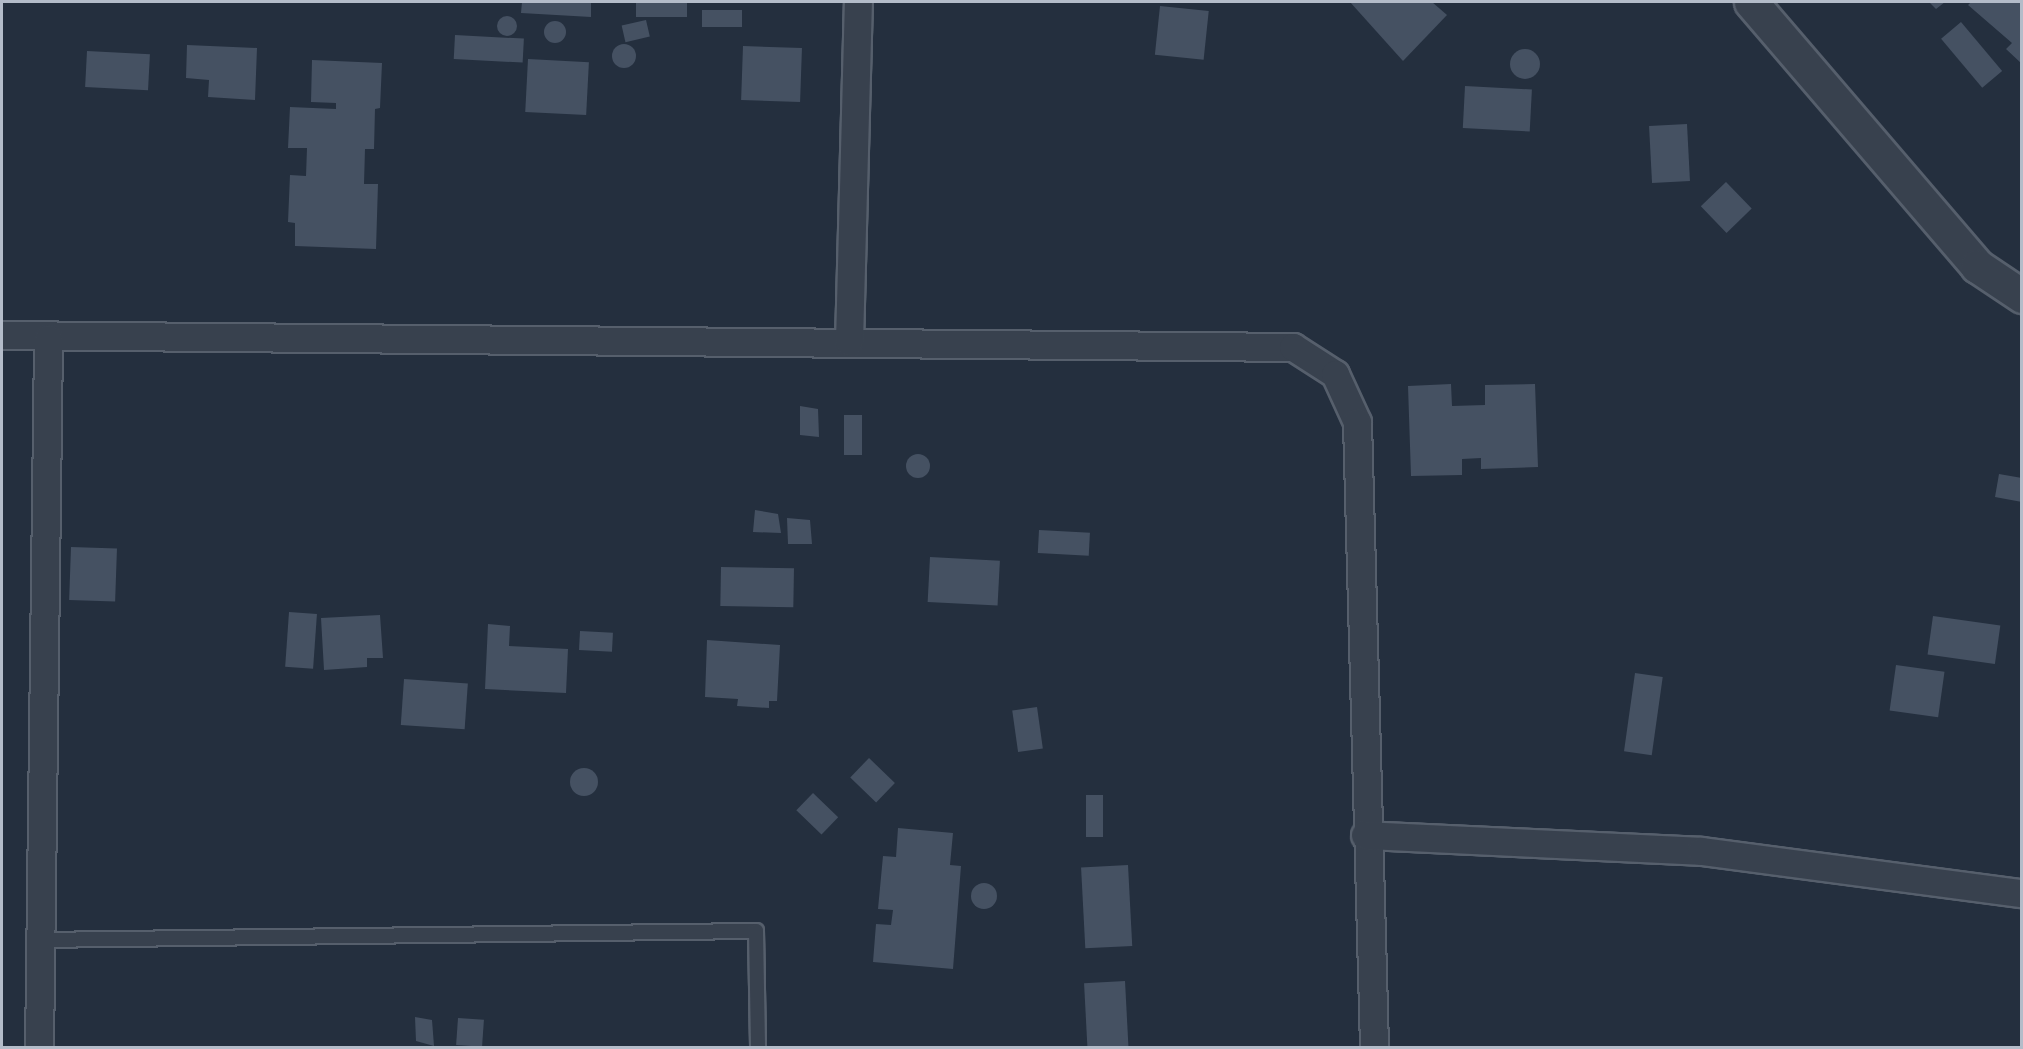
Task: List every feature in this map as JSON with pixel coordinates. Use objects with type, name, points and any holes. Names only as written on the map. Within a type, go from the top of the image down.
[{"type":"street","points":[[849,342],[858,2]]},
{"type":"street","points":[[1751,2],[1977,266],[2022,296]]},
{"type":"street","points":[[2,335],[48,338],[1293,347],[1335,375],[1357,422],[1365,835],[1374,1047]]},
{"type":"street","points":[[39,1047],[38,940],[48,338]]},
{"type":"street","points":[[1365,835],[1701,850],[2022,893]]},
{"type":"lane","points":[[38,940],[756,931],[758,1047]]},
{"type":"building","points":[[522,2],[591,2],[591,17],[521,13]]},
{"type":"building","points":[[636,2],[687,2],[687,17],[636,17]]},
{"type":"building","points":[[1350,2],[1432,2],[1447,15],[1403,61]]},
{"type":"building","points":[[1929,2],[1945,2],[1936,9]]},
{"type":"building","points":[[1971,2],[2022,2],[2022,64],[2006,49],[2012,43],[1968,5]]},
{"type":"building","points":[[1160,6],[1209,11],[1204,60],[1155,55]]},
{"type":"building","points":[[702,10],[742,10],[742,27],[702,27]]},
{"type":"building","points":[[507,16],[514,19],[517,26],[514,33],[507,36],[500,33],[497,26],[500,19]]},
{"type":"building","points":[[646,20],[650,37],[625,42],[622,26]]},
{"type":"building","points":[[551,21],[559,21],[566,28],[566,36],[559,43],[551,43],[544,36],[544,28]]},
{"type":"building","points":[[1961,22],[2002,71],[1982,88],[1941,39]]},
{"type":"building","points":[[455,35],[524,39],[523,63],[454,59]]},
{"type":"building","points":[[619,44],[629,44],[636,51],[636,61],[629,68],[619,68],[612,61],[612,51]]},
{"type":"building","points":[[187,45],[257,48],[255,100],[208,97],[209,80],[186,78]]},
{"type":"building","points":[[743,46],[802,48],[800,102],[741,100]]},
{"type":"building","points":[[1525,49],[1531,50],[1539,58],[1539,70],[1531,78],[1525,79],[1519,78],[1511,70],[1510,64],[1511,58],[1519,50]]},
{"type":"building","points":[[87,51],[150,54],[148,90],[85,87]]},
{"type":"building","points":[[528,59],[589,62],[586,115],[525,112]]},
{"type":"building","points":[[312,60],[382,63],[380,108],[375,109],[374,149],[365,149],[364,184],[378,184],[376,249],[295,246],[295,223],[288,222],[290,175],[306,176],[307,148],[288,148],[290,107],[336,109],[336,103],[311,102]]},
{"type":"building","points":[[1465,86],[1532,90],[1530,131],[1463,128]]},
{"type":"building","points":[[1687,124],[1690,181],[1652,183],[1649,126]]},
{"type":"building","points":[[1726,182],[1752,209],[1727,233],[1701,206]]},
{"type":"building","points":[[1451,384],[1452,406],[1485,405],[1485,385],[1535,384],[1538,467],[1481,469],[1481,458],[1462,459],[1462,475],[1411,476],[1408,386]]},
{"type":"building","points":[[800,406],[818,409],[819,437],[800,435]]},
{"type":"building","points":[[844,415],[862,415],[862,455],[844,455]]},
{"type":"building","points":[[913,454],[923,454],[930,461],[930,471],[923,478],[913,478],[906,471],[906,461]]},
{"type":"building","points":[[1999,474],[2022,478],[2022,502],[1995,497]]},
{"type":"building","points":[[755,510],[778,514],[781,533],[753,532]]},
{"type":"building","points":[[787,518],[810,520],[812,544],[788,544]]},
{"type":"building","points":[[1039,530],[1090,533],[1089,556],[1038,553]]},
{"type":"building","points":[[71,547],[117,549],[115,602],[69,600]]},
{"type":"building","points":[[930,557],[1000,561],[998,606],[928,602]]},
{"type":"building","points":[[721,567],[794,568],[793,607],[720,606]]},
{"type":"building","points":[[289,612],[317,614],[313,669],[285,667]]},
{"type":"building","points":[[380,615],[383,658],[367,658],[367,667],[324,670],[321,618]]},
{"type":"building","points":[[1933,616],[2000,625],[1995,664],[1928,655]]},
{"type":"building","points":[[488,624],[510,626],[509,646],[568,649],[566,693],[485,689]]},
{"type":"building","points":[[580,631],[613,633],[612,652],[579,650]]},
{"type":"building","points":[[707,640],[780,645],[777,701],[769,701],[769,708],[737,706],[738,699],[705,697]]},
{"type":"building","points":[[1896,665],[1945,672],[1938,717],[1890,711]]},
{"type":"building","points":[[1635,673],[1663,677],[1652,755],[1624,751]]},
{"type":"building","points":[[404,679],[468,683],[465,729],[401,725]]},
{"type":"building","points":[[1037,707],[1043,749],[1018,752],[1012,710]]},
{"type":"building","points":[[869,758],[895,783],[876,802],[850,777]]},
{"type":"building","points":[[584,768],[594,772],[598,782],[594,792],[584,796],[574,792],[570,782],[574,772]]},
{"type":"building","points":[[813,793],[838,817],[822,835],[796,810]]},
{"type":"building","points":[[1086,795],[1103,795],[1103,837],[1086,837]]},
{"type":"building","points":[[898,828],[953,833],[950,865],[961,866],[953,969],[873,962],[876,924],[891,925],[893,910],[878,909],[883,856],[896,857]]},
{"type":"building","points":[[1128,865],[1132,946],[1085,948],[1081,867]]},
{"type":"building","points":[[984,883],[993,887],[997,896],[993,905],[984,909],[975,905],[971,896],[975,887]]},
{"type":"building","points":[[1125,981],[1129,1048],[1087,1048],[1084,983]]},
{"type":"building","points":[[415,1017],[432,1020],[434,1046],[416,1041]]},
{"type":"building","points":[[458,1018],[484,1020],[482,1047],[456,1045]]}]
